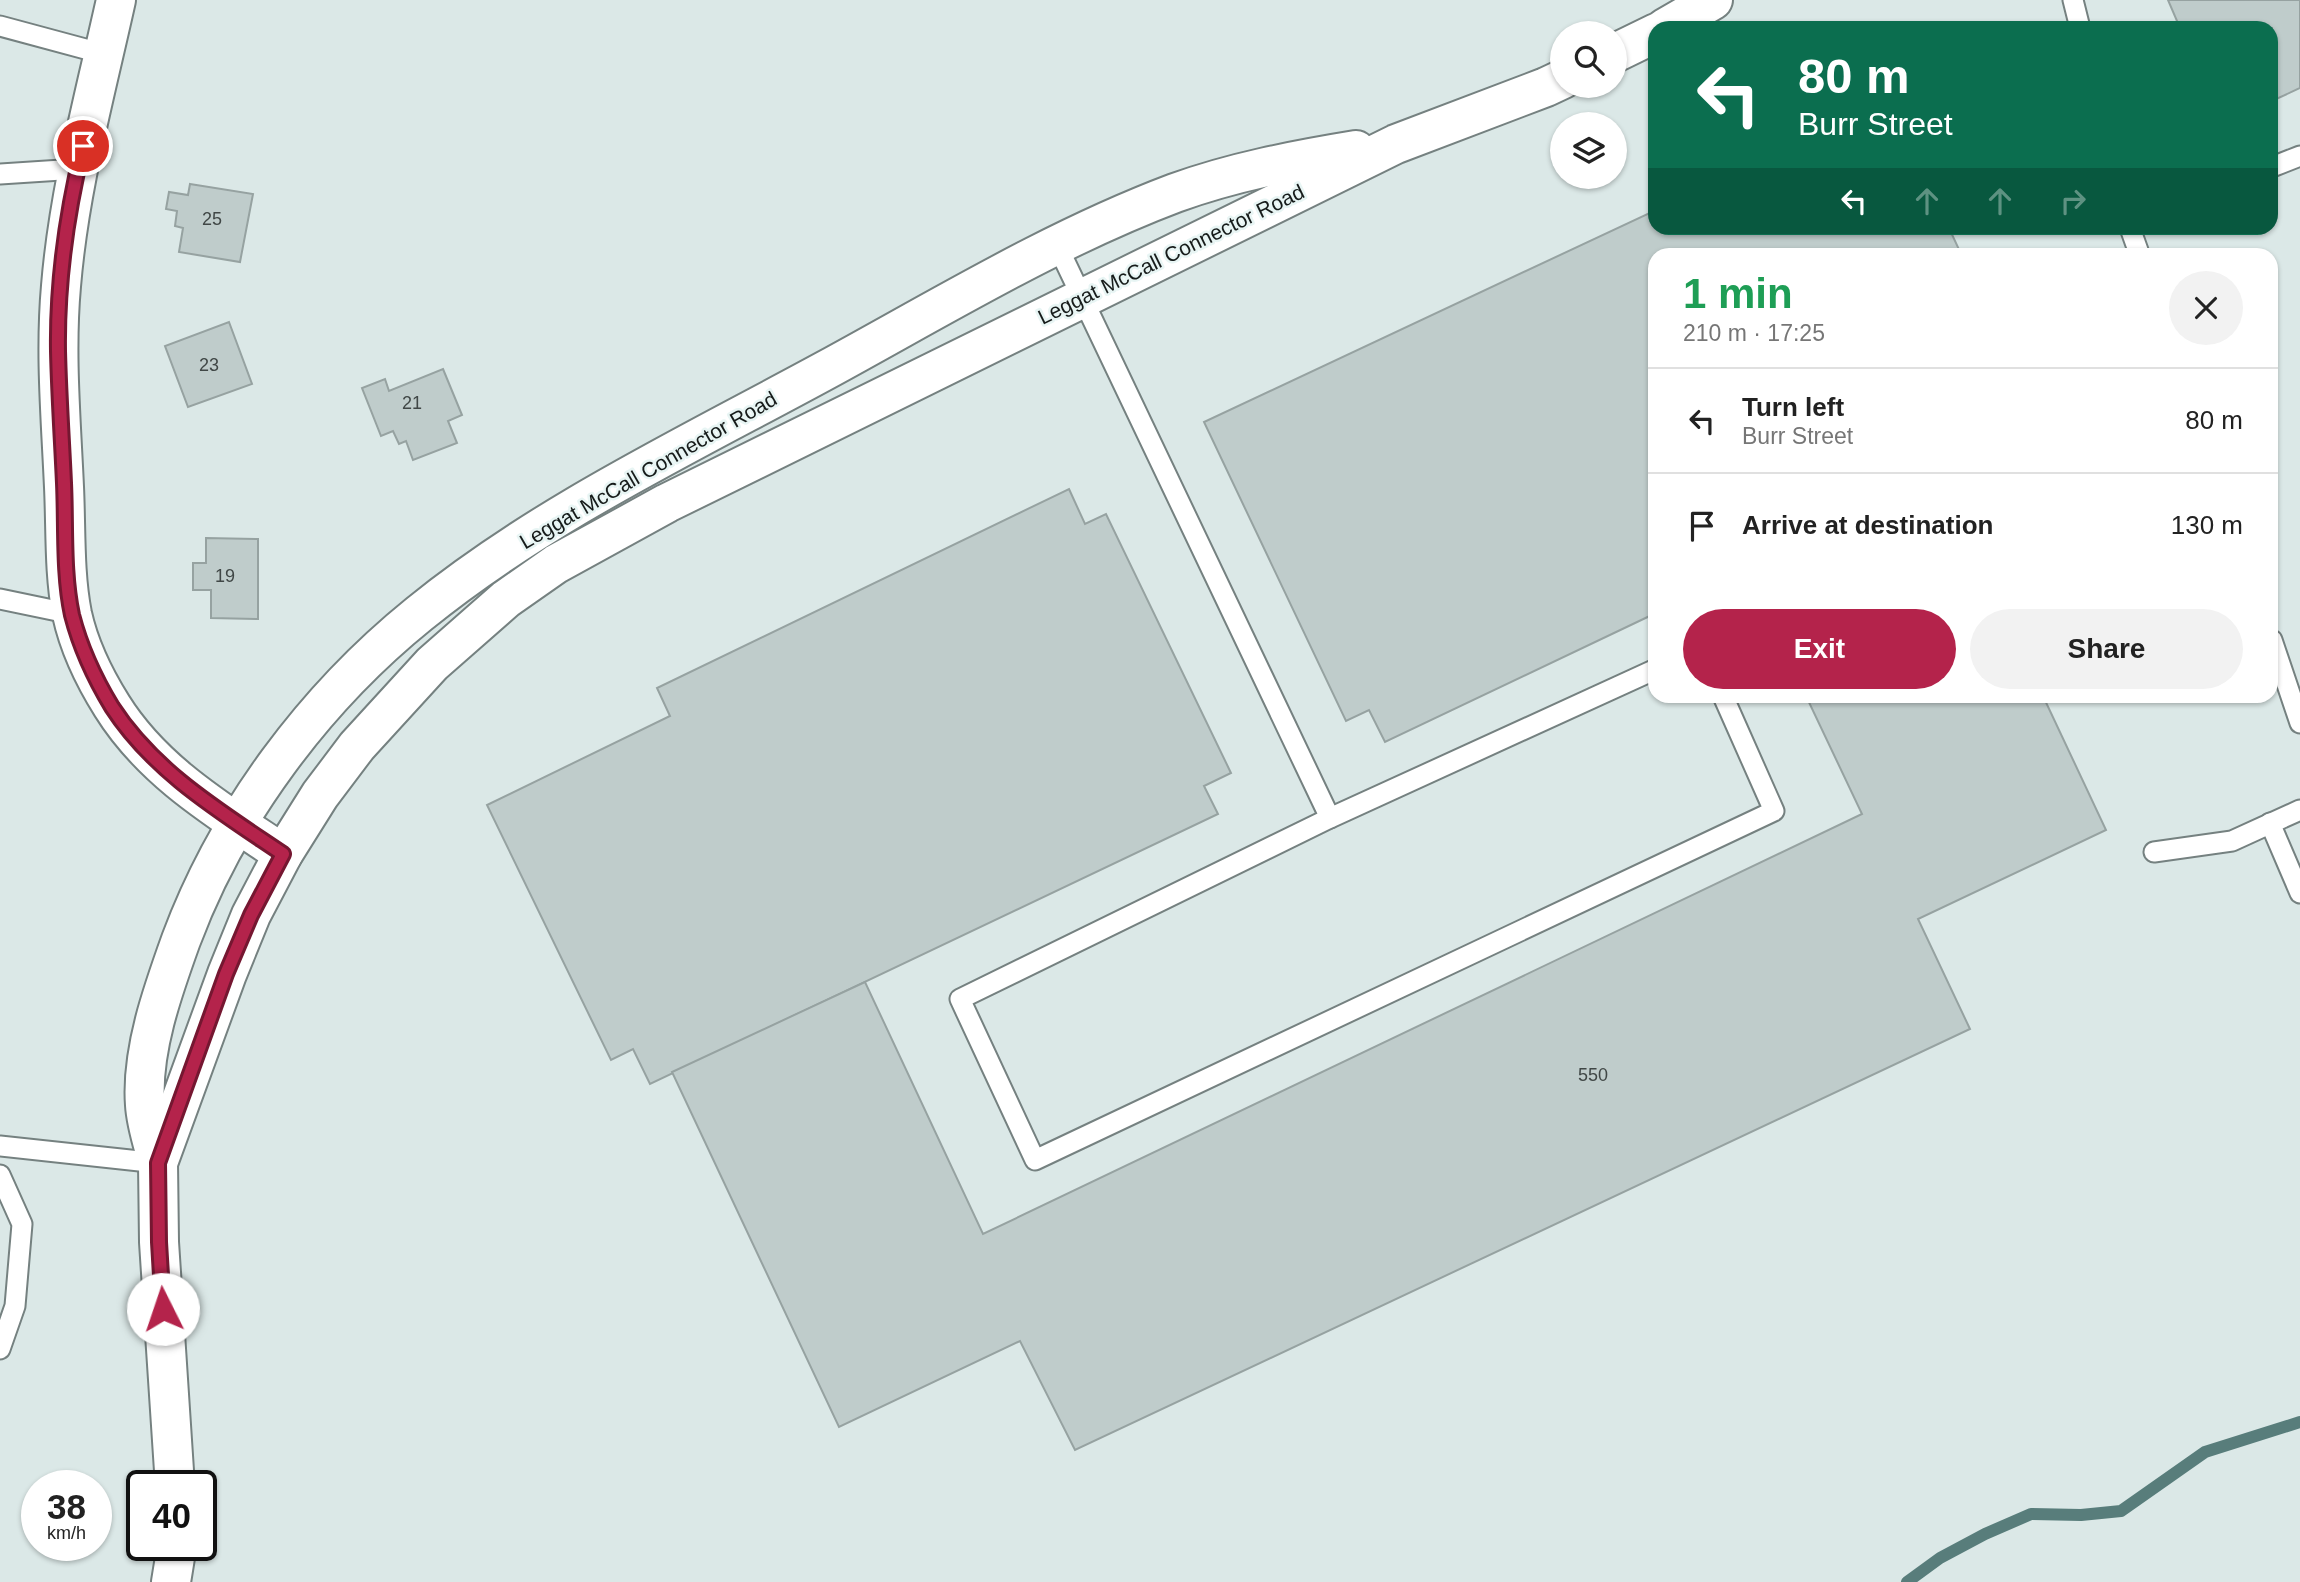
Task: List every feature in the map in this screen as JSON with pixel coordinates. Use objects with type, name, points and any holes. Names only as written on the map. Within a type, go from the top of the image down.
[{"type":"street","points":[[116,0],[77,169],[61,288],[58,349],[67,566],[72,614],[88,661],[112,707],[138,741],[172,775],[209,804],[283,854]]},
{"type":"street","points":[[1677,21],[1713,0]]},
{"type":"street","points":[[1627,47],[1648,37]]},
{"type":"street","name":"Leggat McCall Connector Road","points":[[158,1163],[226,974],[251,915],[283,854],[320,796],[391,707],[432,664],[506,599],[556,564],[667,503],[1082,298],[1396,144],[1550,86]]},
{"type":"street","name":"Leggat McCall Connector Road","points":[[158,1163],[144,1106],[145,1077],[155,1020],[189,918],[239,824],[268,777],[337,693],[418,615],[517,544],[621,481],[1057,245],[1177,192],[1298,160],[1396,144]]},
{"type":"street","points":[[158,1163],[159,1242],[174,1470]]},
{"type":"street","points":[[172,1582],[175,1561]]},
{"type":"lane","points":[[2073,0],[2078,21]]},
{"type":"lane","points":[[0,26],[104,54]]},
{"type":"lane","points":[[2278,165],[2300,156]]},
{"type":"lane","points":[[0,174],[77,169]]},
{"type":"lane","points":[[1057,245],[1330,818]]},
{"type":"lane","points":[[0,599],[72,614]]},
{"type":"lane","points":[[2278,658],[2300,723]]},
{"type":"lane","points":[[1648,673],[1330,818],[960,999],[1035,1160],[1774,811],[1726,703]]},
{"type":"lane","points":[[2154,852],[2232,841],[2300,810]]},
{"type":"lane","points":[[2270,823],[2300,893]]},
{"type":"lane","points":[[0,1146],[158,1163]]},
{"type":"lane","points":[[0,1175],[22,1224],[15,1306],[0,1349]]},
{"type":"building","points":[[2168,0],[2300,0],[2300,88],[2278,98],[2278,21],[2177,21]]},
{"type":"building","points":[[190,184],[253,194],[240,262],[179,252],[183,228],[175,226],[177,211],[166,209],[169,192],[188,195]]},
{"type":"building","points":[[1648,214],[1648,235],[1952,235],[1958,248],[1648,248],[1648,617],[1385,742],[1369,710],[1346,721],[1204,422]]},
{"type":"building","points":[[229,322],[252,384],[188,407],[165,346]]},
{"type":"building","points":[[443,369],[462,415],[448,421],[457,443],[413,460],[406,441],[399,444],[393,431],[381,436],[362,388],[385,379],[389,391]]},
{"type":"building","points":[[1069,489],[1085,524],[1106,514],[1231,773],[1204,786],[1218,814],[650,1084],[633,1049],[611,1060],[487,805],[670,716],[657,688]]},
{"type":"building","points":[[206,538],[258,539],[258,619],[211,618],[211,590],[193,590],[193,563],[206,563]]},
{"type":"building","points":[[1809,703],[2046,703],[2106,830],[1918,919],[1970,1029],[1075,1450],[1020,1341],[839,1427],[672,1072],[865,982],[983,1234],[1862,814]]},
{"type":"waterway","points":[[1907,1582],[1940,1558],[2031,1514],[2081,1515],[2121,1511],[2205,1452],[2300,1422]]},
{"type":"route","points":[[83,146],[67,231],[58,349],[67,566],[72,614],[88,661],[112,707],[138,741],[172,775],[209,804],[283,854],[251,915],[226,974],[158,1163],[157,1200],[163,1309]]}]
